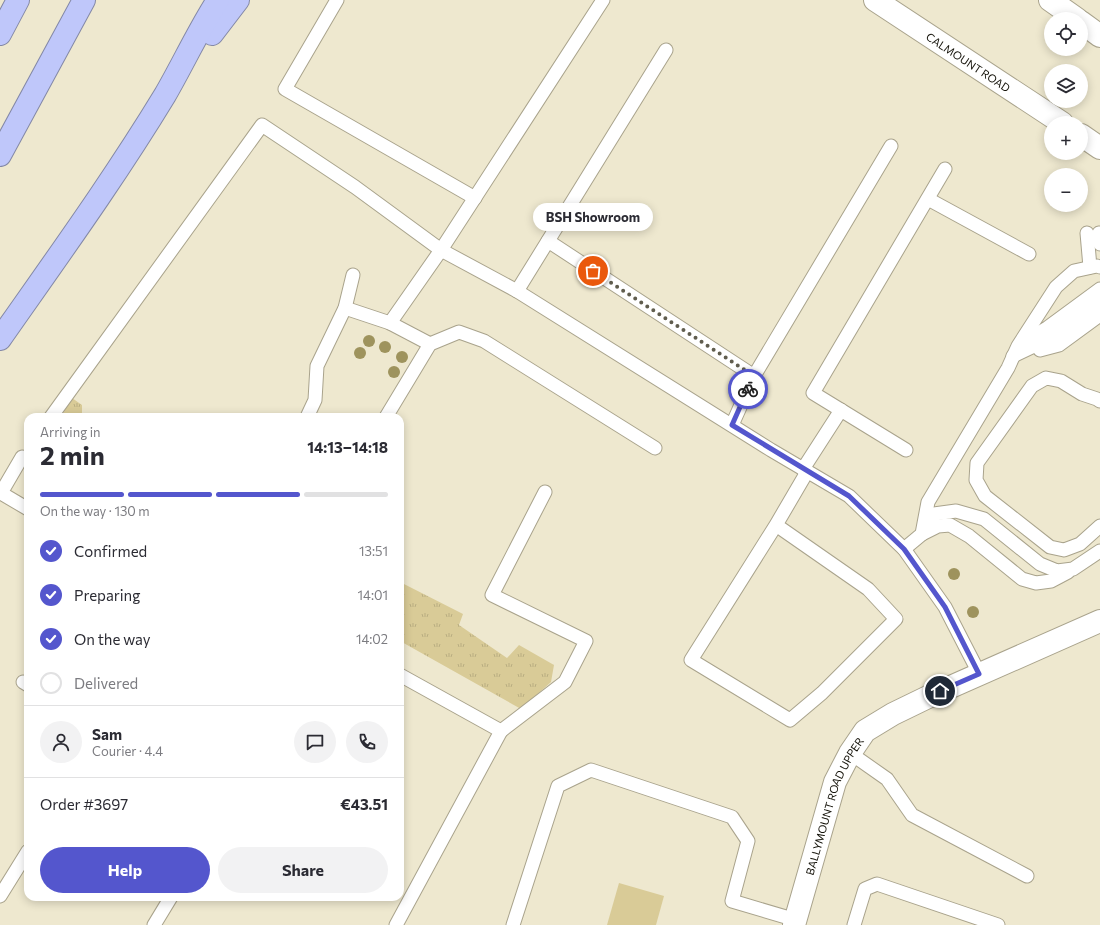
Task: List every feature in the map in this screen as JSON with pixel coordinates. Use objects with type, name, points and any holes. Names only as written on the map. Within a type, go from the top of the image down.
[{"type":"highway","points":[[0,34],[18,0]]},
{"type":"highway","points":[[0,155],[84,0]]},
{"type":"highway","points":[[0,339],[99,198],[165,95],[206,18],[218,0]]},
{"type":"highway","points":[[165,95],[238,0]]},
{"type":"street","name":"CALMOUNT ROAD","points":[[875,0],[1051,116]]},
{"type":"street","points":[[1050,0],[1067,12]]},
{"type":"street","points":[[1088,27],[1100,36]]},
{"type":"street","points":[[1088,140],[1100,148]]},
{"type":"street","name":"BALLYMOUNT ROAD UPPER","points":[[795,922],[835,782],[850,753],[865,731],[893,714],[979,674],[1100,621]]},
{"type":"lane","points":[[337,0],[285,89],[475,198]]},
{"type":"lane","points":[[390,323],[441,250],[603,0]]},
{"type":"lane","points":[[517,291],[666,50]]},
{"type":"lane","points":[[54,413],[262,125],[355,187],[441,250],[517,291],[849,496],[904,549],[945,607],[979,674]]},
{"type":"lane","points":[[732,425],[754,376],[891,146]]},
{"type":"lane","points":[[906,450],[813,393],[945,170]]},
{"type":"lane","points":[[928,199],[1029,254]]},
{"type":"lane","points":[[922,534],[928,502],[1008,368],[1015,351],[1056,287],[1074,271],[1095,267],[1095,237]]},
{"type":"lane","points":[[548,241],[754,376]]},
{"type":"lane","points":[[309,413],[315,400],[317,366],[345,308],[353,275]]},
{"type":"lane","points":[[1015,351],[1100,289]]},
{"type":"lane","points":[[1015,351],[1053,337],[1100,302]]},
{"type":"lane","points":[[345,308],[390,323],[430,344]]},
{"type":"lane","points":[[1015,351],[1059,345],[1100,315]]},
{"type":"lane","points":[[388,413],[430,344],[459,332],[484,341],[655,448]]},
{"type":"lane","points":[[1099,399],[1082,394],[1061,380],[1046,378],[1032,386],[977,463],[976,480],[985,496],[1050,547],[1064,550],[1080,544],[1100,526]]},
{"type":"lane","points":[[776,525],[868,589],[896,619],[822,693],[790,720],[691,660],[776,525],[805,470],[841,410]]},
{"type":"lane","points":[[24,458],[1,493],[24,507]]},
{"type":"lane","points":[[396,925],[501,731],[565,682],[586,641],[492,595],[545,492]]},
{"type":"lane","points":[[922,534],[934,514],[956,511],[984,519],[1040,564],[1057,571],[1073,569]]},
{"type":"lane","points":[[904,549],[922,534],[938,526],[950,525],[969,536],[1022,579],[1036,583],[1050,581],[1073,569],[1100,551]]},
{"type":"lane","points":[[404,677],[501,731]]},
{"type":"lane","points":[[850,753],[887,779],[912,815],[1026,876]]},
{"type":"lane","points":[[513,925],[558,786],[591,770],[732,817],[748,841],[732,901],[795,922]]},
{"type":"lane","points":[[0,896],[24,857]]},
{"type":"lane","points":[[854,925],[865,889],[877,884],[998,925]]},
{"type":"lane","points":[[154,925],[169,901]]},
{"type":"green space","points":[[72,398],[82,405],[82,413],[63,413]]},
{"type":"green space","points":[[404,584],[463,614],[459,625],[507,658],[519,645],[554,665],[551,682],[521,709],[404,643]]},
{"type":"green space","points":[[619,883],[664,896],[656,925],[607,925]]},
{"type":"way so far","points":[[593,271],[754,376],[748,389]]},
{"type":"place","name":"BSH Showroom","points":[[593,271]]},
{"type":"route","points":[[748,389],[732,425],[849,496],[904,549],[945,607],[979,674],[940,691]]}]
